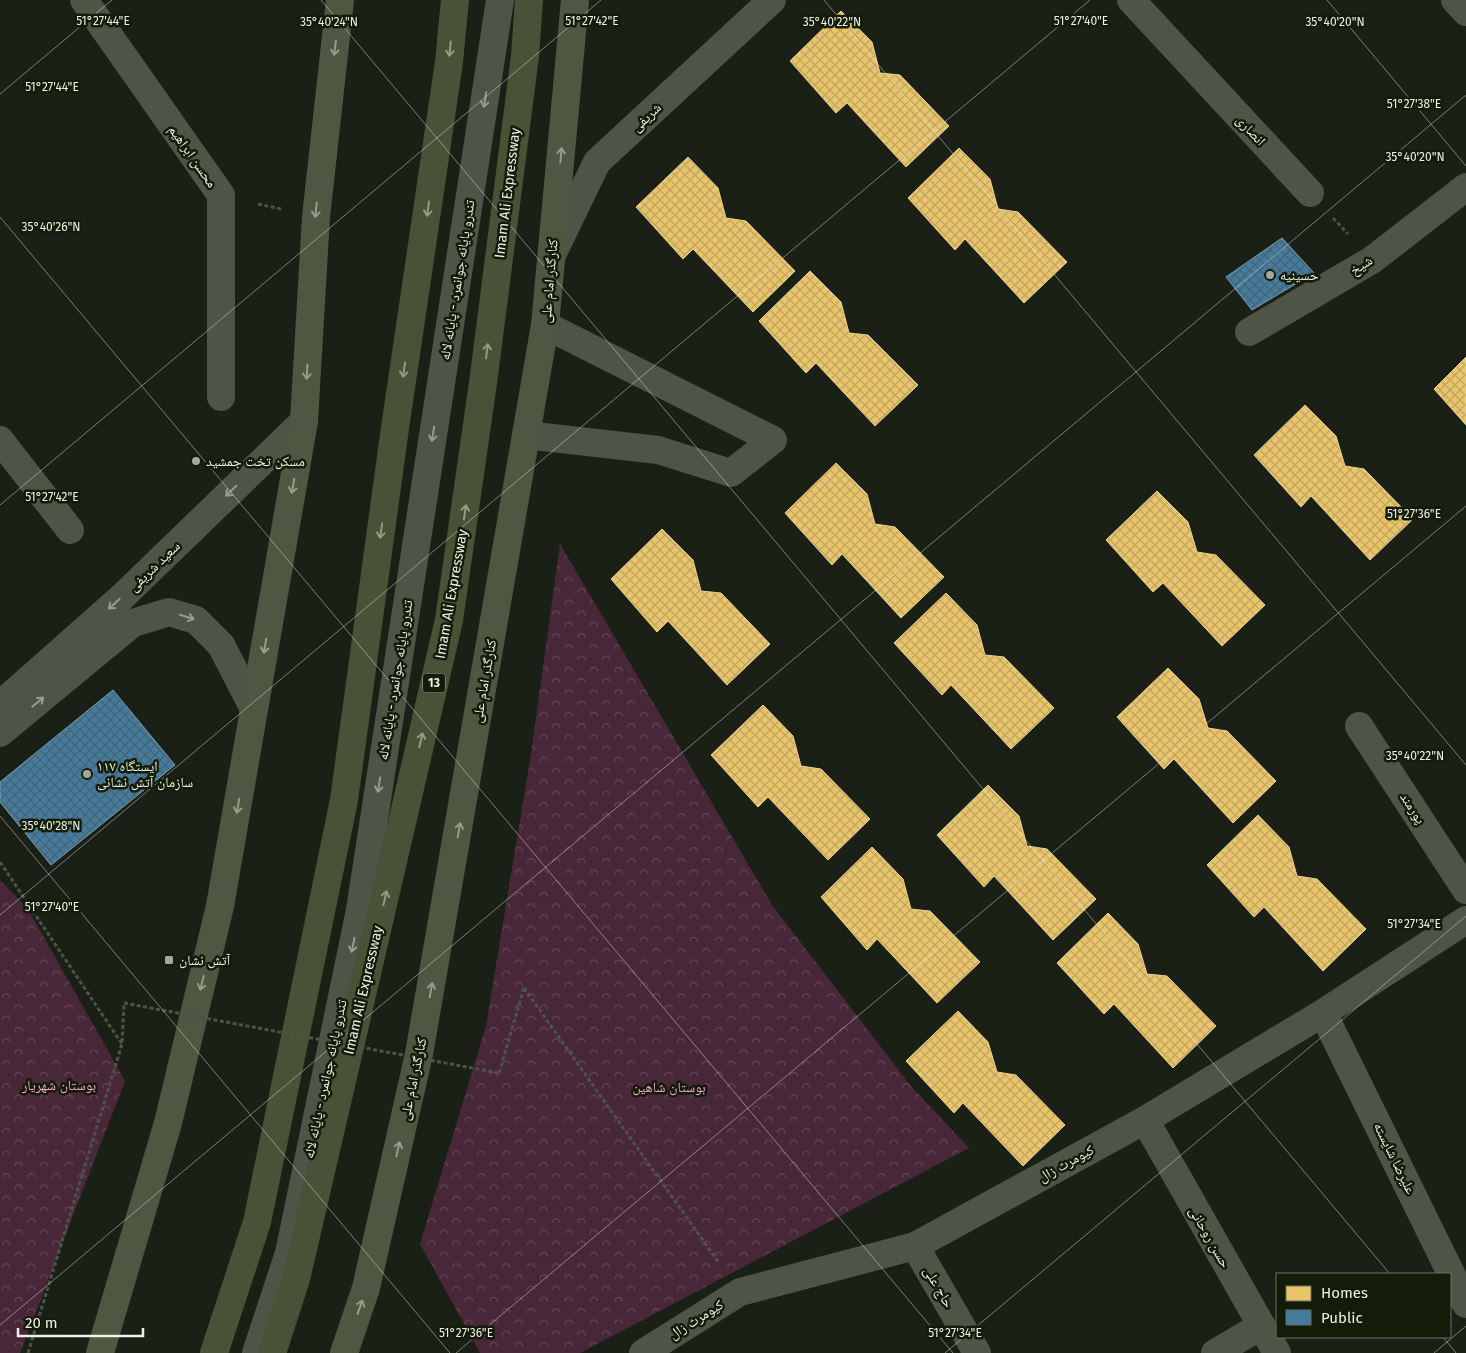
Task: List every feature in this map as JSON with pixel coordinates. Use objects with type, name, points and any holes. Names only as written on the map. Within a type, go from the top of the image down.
[{"type":"highway","points":[[214,1353],[257,1222],[344,800],[395,428],[449,62],[455,0]]},
{"type":"highway","name":"Imam Ali Expressway","points":[[272,1353],[296,1279],[449,620],[484,373],[525,56],[529,0]]},
{"type":"main road","points":[[100,1353],[168,1123],[218,915],[304,421],[316,217],[340,0]]},
{"type":"main road","name":"کنارگذر امام علی","points":[[344,1353],[366,1288],[419,1054],[545,325],[575,0]]},
{"type":"street","name":"محسن ابراهیم","points":[[84,0],[221,195],[221,397]]},
{"type":"street","name":"تندرو پایانه جوانمرد - پایانه لاله","points":[[256,1353],[289,1253],[360,910],[500,0]]},
{"type":"street","name":"شریفی","points":[[552,256],[597,162],[772,0]]},
{"type":"street","name":"انصاری","points":[[1131,0],[1310,193]]},
{"type":"street","points":[[1456,0],[1466,12]]},
{"type":"street","name":"شیخ","points":[[1249,332],[1372,260],[1466,187]]},
{"type":"street","points":[[526,435],[658,450],[732,473],[773,440],[545,325]]},
{"type":"street","name":"سعید شریفی","points":[[0,705],[122,597],[304,421]]},
{"type":"street","points":[[0,440],[70,530]]},
{"type":"street","points":[[0,733],[133,623],[169,612],[196,620],[221,645],[254,709]]},
{"type":"street","name":"پورمند","points":[[1359,726],[1466,890]]},
{"type":"street","name":"کیومرث زال","points":[[656,1349],[740,1292],[915,1246],[1144,1120],[1323,1013],[1466,920]]},
{"type":"street","name":"علیرضا شایسته","points":[[1323,1013],[1451,1273]]},
{"type":"street","name":"حسن روحانی","points":[[1144,1120],[1276,1353]]},
{"type":"street","name":"حاج علی","points":[[915,1246],[978,1353]]},
{"type":"street","name":"علیرضا شایسته","points":[[1451,1273],[1466,1304]]},
{"type":"street","points":[[1215,1353],[1261,1326]]},
{"type":"path","points":[[1310,193],[1372,260]]},
{"type":"path","points":[[221,195],[316,217]]},
{"type":"path","points":[[0,862],[122,1044]]},
{"type":"path","points":[[28,1353],[122,1044],[124,1003],[499,1073],[524,988],[740,1292]]},
{"type":"green space","name":"بوستان شاهین","points":[[560,544],[772,905],[910,1085],[969,1148],[580,1353],[480,1353],[420,1244],[486,1026],[531,754]]},
{"type":"green space","name":"بوستان شهریار","points":[[0,880],[28,909],[125,1081],[20,1353],[0,1353]]},
{"type":"building: Homes","points":[[841,11],[872,42],[880,73],[900,75],[949,126],[906,167],[847,103],[836,113],[790,61]]},
{"type":"building: Homes","points":[[959,148],[990,179],[998,209],[1018,212],[1067,262],[1024,303],[965,239],[955,250],[908,198]]},
{"type":"building: Homes","points":[[688,157],[718,188],[726,218],[746,221],[795,271],[753,312],[693,249],[683,259],[636,207]]},
{"type":"building: Homes","points":[[810,271],[841,302],[849,333],[868,335],[918,385],[875,426],[816,363],[806,373],[759,321]]},
{"type":"building: Homes","points":[[1466,357],[1466,425],[1434,389]]},
{"type":"building: Homes","points":[[1305,405],[1336,436],[1345,466],[1364,469],[1413,519],[1370,560],[1311,496],[1301,507],[1254,455]]},
{"type":"building: Homes","points":[[836,463],[867,494],[875,524],[895,527],[944,577],[901,618],[842,554],[832,565],[785,513]]},
{"type":"building: Homes","points":[[1157,491],[1188,522],[1197,552],[1216,555],[1265,605],[1222,646],[1163,583],[1153,592],[1106,540]]},
{"type":"building: Homes","points":[[662,529],[693,560],[701,591],[721,593],[770,644],[727,685],[668,621],[657,632],[611,579]]},
{"type":"building: Homes","points":[[946,593],[977,625],[985,655],[1004,657],[1054,708],[1011,749],[951,685],[942,695],[894,643]]},
{"type":"building: Homes","points":[[1168,668],[1199,699],[1208,728],[1227,731],[1276,781],[1233,823],[1174,759],[1164,769],[1117,717]]},
{"type":"building: Homes","points":[[763,705],[793,736],[801,766],[821,769],[870,819],[828,860],[768,797],[758,807],[711,755]]},
{"type":"building: Homes","points":[[988,785],[1019,816],[1027,846],[1047,849],[1096,899],[1053,940],[994,876],[984,887],[937,835]]},
{"type":"building: Homes","points":[[1258,815],[1289,847],[1297,876],[1317,879],[1366,929],[1323,971],[1264,907],[1254,917],[1207,865]]},
{"type":"building: Homes","points":[[872,847],[903,879],[911,909],[930,911],[980,962],[937,1003],[877,939],[867,950],[821,897]]},
{"type":"building: Homes","points":[[1108,913],[1138,944],[1147,974],[1167,976],[1216,1026],[1173,1068],[1114,1004],[1104,1014],[1057,963]]},
{"type":"building: Homes","points":[[958,1011],[988,1042],[997,1072],[1016,1075],[1065,1125],[1023,1166],[963,1103],[954,1113],[906,1061]]},
{"type":"building: Public","name":"حسینیه","points":[[1282,238],[1314,273],[1252,310],[1226,277]]},
{"type":"building: Public","name":"ایستگاه ۱۱۷ سازمان آتش نشانی","points":[[113,690],[175,765],[51,865],[0,802],[0,782]]},
{"type":"place","name":"حسینیه","points":[[1270,275]]},
{"type":"place","name":"مسکن تخت جمشید","points":[[196,461]]},
{"type":"place","name":"ایستگاه ۱۱۷ سازمان آتش نشانی","points":[[87,774]]},
{"type":"place","name":"آتش نشان","points":[[169,960]]}]
